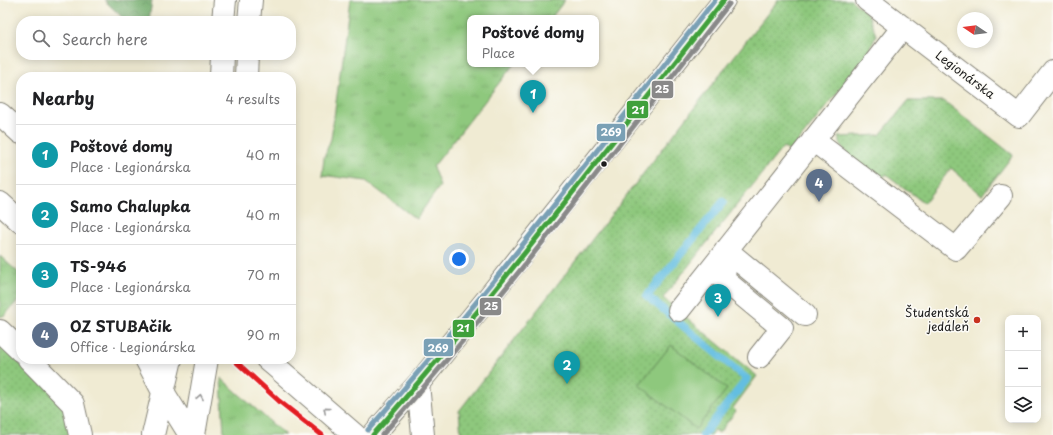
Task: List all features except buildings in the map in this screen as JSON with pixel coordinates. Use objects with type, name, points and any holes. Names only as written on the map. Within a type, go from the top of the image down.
[{"type":"street","points":[[223,16],[225,0]]},
{"type":"street","points":[[249,16],[251,0]]},
{"type":"street","points":[[373,435],[418,384],[488,298],[724,0]]},
{"type":"street","name":"Legionárska","points":[[867,0],[1019,116],[1053,72]]},
{"type":"street","points":[[679,310],[903,27]]},
{"type":"street","points":[[221,72],[222,60]]},
{"type":"street","points":[[246,72],[247,60]]},
{"type":"street","points":[[0,114],[16,128]]},
{"type":"street","points":[[813,140],[956,249],[1001,196]]},
{"type":"street","points":[[0,203],[16,217]]},
{"type":"street","points":[[726,250],[805,315]]},
{"type":"street","points":[[726,250],[724,280],[782,328],[759,356]]},
{"type":"street","points":[[0,332],[16,346]]},
{"type":"street","points":[[34,364],[73,404],[80,435]]},
{"type":"street","points":[[149,364],[162,390],[190,435]]},
{"type":"street","points":[[153,435],[162,390],[170,364]]},
{"type":"street","points":[[194,435],[206,364]]},
{"type":"street","points":[[273,364],[355,435]]},
{"type":"street","points":[[418,384],[423,435]]},
{"type":"green space","points":[[104,0],[152,0],[150,16],[121,16]]},
{"type":"green space","points":[[350,0],[565,0],[553,15],[467,15],[467,67],[512,67],[433,167],[440,186],[416,219],[366,181],[322,175],[324,157],[331,139]]},
{"type":"green space","points":[[778,0],[851,0],[868,14],[876,35],[869,53],[790,152],[783,147],[663,298],[757,376],[733,408],[736,411],[719,433],[715,430],[711,435],[461,435],[459,411]]},
{"type":"green space","points":[[908,101],[944,101],[1013,155],[982,195],[951,168],[924,203],[886,174],[880,182],[855,162],[845,151],[838,137],[880,135]]},
{"type":"green space","points":[[0,256],[16,270],[16,303],[5,315],[0,317]]},
{"type":"green space","points":[[0,338],[16,354],[16,364],[27,364],[65,401],[72,435],[0,435]]},
{"type":"green space","points":[[671,345],[727,389],[696,429],[639,385]]},
{"type":"green space","points":[[221,378],[285,435],[224,435]]},
{"type":"waterway","points":[[703,435],[747,379],[647,296],[723,202]]},
{"type":"transit line","name":"269","points":[[368,430],[458,325],[715,0]]},
{"type":"transit line","name":"21","points":[[373,435],[508,274],[724,0]]},
{"type":"transit line","name":"25","points":[[382,435],[472,330],[729,4]]},
{"type":"transit line","name":"3","points":[[238,364],[279,401],[322,435]]},
{"type":"place","name":"Poštové domy","points":[[533,113]]},
{"type":"place","name":"OZ STUBAčik","points":[[819,202]]},
{"type":"place","name":"TS-946","points":[[718,317]]},
{"type":"place","name":"Študentská jedáleň","points":[[977,320]]},
{"type":"place","name":"Samo Chalupka","points":[[567,384]]}]
